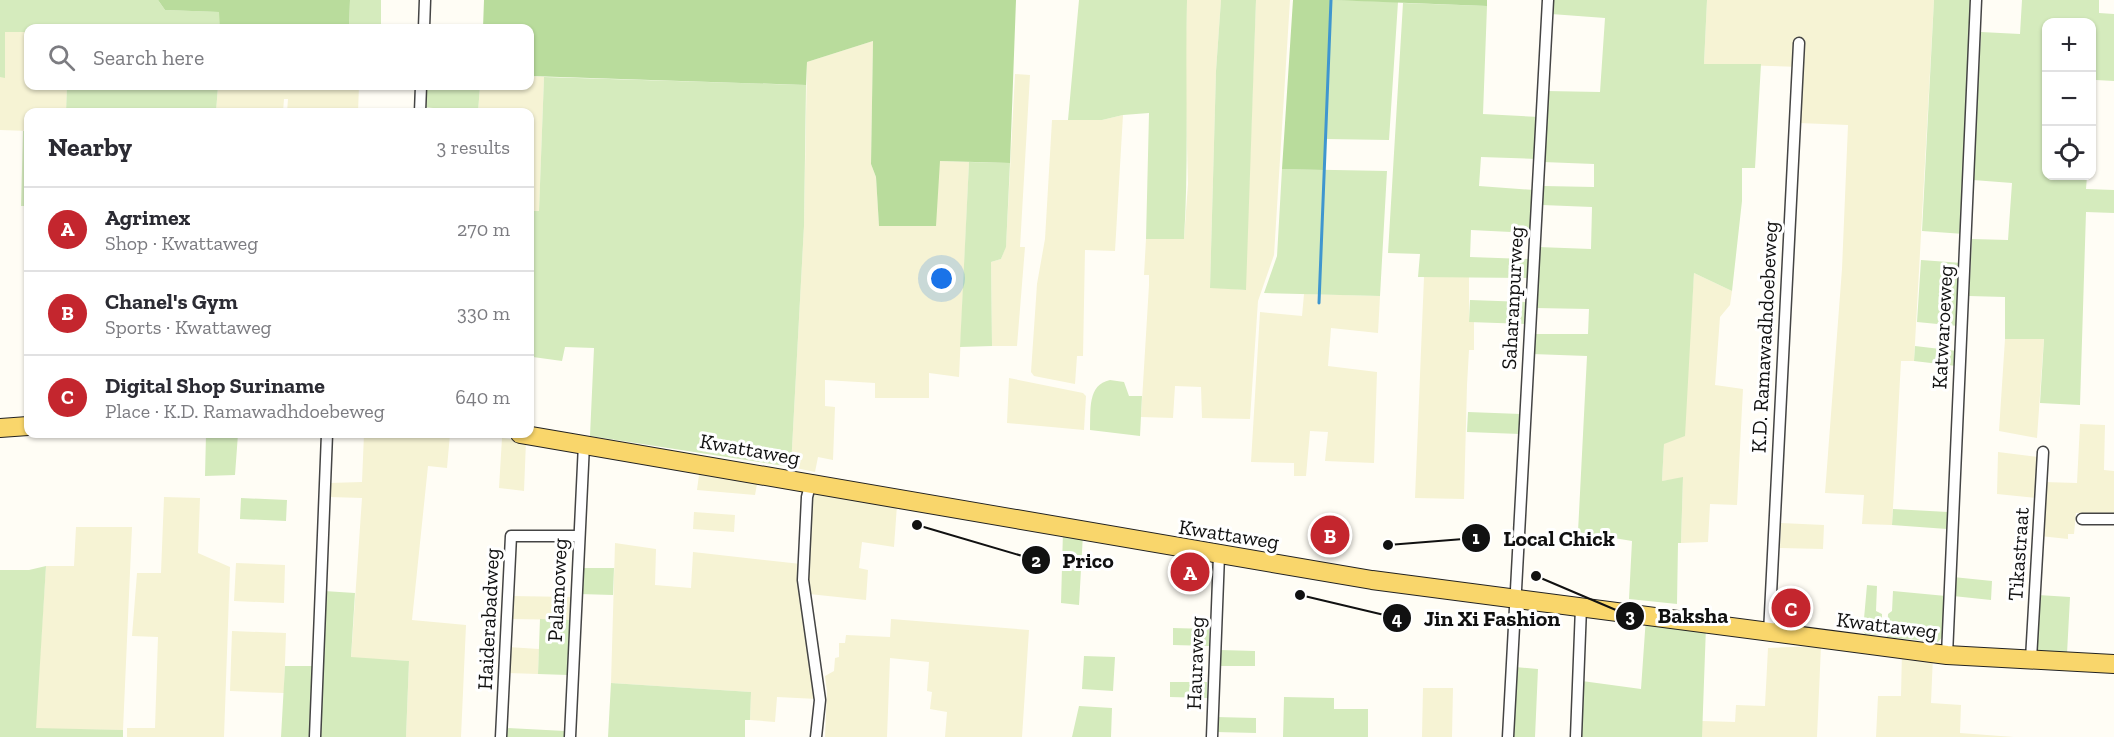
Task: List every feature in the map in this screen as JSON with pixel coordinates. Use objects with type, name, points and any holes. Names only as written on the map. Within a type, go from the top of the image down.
[{"type":"main road","points":[[0,428],[24,426]]},
{"type":"main road","name":"Kwattaweg","points":[[534,436],[1372,580],[1947,655],[2114,664]]},
{"type":"street","points":[[424,24],[425,0]]},
{"type":"street","name":"Saharanpurweg","points":[[1509,737],[1548,0]]},
{"type":"street","name":"Katwaroeweg","points":[[1947,655],[1976,0]]},
{"type":"street","name":"K.D. Ramawadhdoebeweg","points":[[1769,633],[1799,43]]},
{"type":"street","points":[[420,108],[421,90]]},
{"type":"street","points":[[315,737],[327,438]]},
{"type":"street","name":"Palamoweg","points":[[570,737],[584,444]]},
{"type":"street","name":"Tikastraat","points":[[2031,659],[2043,452]]},
{"type":"street","points":[[811,482],[807,497],[803,580],[820,700],[816,737]]},
{"type":"street","points":[[2082,519],[2114,519]]},
{"type":"street","name":"Haiderabadweg","points":[[501,737],[512,536],[579,536]]},
{"type":"street","name":"Hauraweg","points":[[1212,737],[1219,555]]},
{"type":"street","points":[[1576,737],[1581,607]]},
{"type":"shaded area","points":[[1187,0],[1221,0],[1216,71],[1210,287],[1245,290],[1256,0],[1290,0],[1274,255],[1258,301],[1250,419],[1202,418],[1201,387],[1175,386],[1173,418],[1141,417],[1149,285],[1149,275],[1144,275],[1146,239],[1184,239],[1188,184],[1185,70]]},
{"type":"shaded area","points":[[1707,0],[1934,0],[1914,361],[1901,361],[1892,525],[1862,524],[1864,495],[1825,493],[1842,269],[1848,125],[1799,123],[1801,67],[1704,64]]},
{"type":"shaded area","points":[[5,32],[24,32],[24,90],[67,90],[66,108],[24,108],[24,131],[0,130],[0,77],[5,77]]},
{"type":"shaded area","points":[[873,41],[871,164],[876,177],[879,225],[940,161],[969,162],[959,377],[929,373],[929,398],[875,398],[875,383],[825,380],[825,406],[835,407],[833,460],[818,457],[815,472],[791,467],[804,226],[807,62]]},
{"type":"shaded area","points":[[1015,74],[1030,75],[1020,247],[1025,247],[1017,346],[992,346],[991,262],[1001,259],[1006,246]]},
{"type":"shaded area","points":[[534,76],[544,77],[539,212],[534,211],[534,108],[478,108],[480,90],[534,90]]},
{"type":"shaded area","points":[[218,90],[359,90],[358,108],[287,108],[288,99],[284,99],[283,108],[216,108]]},
{"type":"shaded area","points":[[1123,115],[1115,251],[1085,250],[1083,356],[1077,356],[1075,384],[1034,376],[1031,372],[1037,284],[1045,239],[1052,120],[1102,120]]},
{"type":"shaded area","points":[[1694,273],[1732,291],[1730,305],[1720,317],[1715,385],[1743,389],[1737,505],[1710,504],[1708,542],[1681,543],[1683,478],[1662,481],[1664,443],[1689,347]]},
{"type":"shaded area","points":[[1469,276],[1469,322],[1474,322],[1474,350],[1469,350],[1464,499],[1415,498],[1424,277]]},
{"type":"shaded area","points":[[1304,294],[1380,296],[1378,333],[1331,328],[1328,366],[1377,372],[1374,463],[1325,461],[1328,432],[1310,431],[1306,476],[1294,476],[1294,463],[1251,462],[1260,312],[1302,316]]},
{"type":"shaded area","points":[[2044,338],[2037,438],[1999,431],[2005,339]]},
{"type":"shaded area","points":[[1009,378],[1083,393],[1086,396],[1084,430],[1007,423]]},
{"type":"shaded area","points":[[2080,424],[2105,425],[2104,470],[2114,471],[2114,513],[2076,513],[2074,534],[2068,534],[2068,539],[2040,536],[2044,482],[2077,483]]},
{"type":"shaded area","points":[[364,438],[450,438],[447,468],[428,466],[412,620],[466,625],[461,737],[406,737],[409,661],[351,658],[362,498],[329,497],[329,483],[362,482]]},
{"type":"shaded area","points":[[502,438],[526,441],[524,491],[499,488]]},
{"type":"shaded area","points":[[1998,452],[2039,457],[2037,498],[1997,494]]},
{"type":"shaded area","points":[[700,467],[759,473],[755,495],[697,490]]},
{"type":"shaded area","points":[[816,488],[897,505],[894,547],[862,542],[859,568],[868,570],[866,600],[809,594],[807,579],[812,494]]},
{"type":"shaded area","points":[[164,497],[200,498],[198,553],[230,567],[224,737],[127,737],[127,728],[155,728],[158,637],[132,636],[137,573],[161,573]]},
{"type":"shaded area","points":[[694,512],[735,515],[734,532],[693,529]]},
{"type":"shaded area","points":[[1781,523],[1824,525],[1823,549],[1780,548]]},
{"type":"shaded area","points":[[76,527],[132,527],[123,730],[35,729],[46,566],[74,566]]},
{"type":"shaded area","points":[[615,543],[656,549],[655,585],[691,588],[693,552],[801,564],[817,699],[777,697],[775,722],[750,720],[751,692],[611,683]]},
{"type":"shaded area","points":[[236,563],[285,565],[284,603],[234,601]]},
{"type":"shaded area","points":[[511,596],[573,597],[572,620],[510,619]]},
{"type":"shaded area","points":[[891,619],[1029,630],[1022,737],[945,737],[947,712],[930,709],[932,692],[927,691],[929,662],[890,658],[887,737],[825,737],[827,692],[825,676],[834,671],[835,658],[839,657],[839,643],[845,643],[846,635],[890,637]]},
{"type":"shaded area","points":[[232,631],[286,633],[284,693],[230,691]]},
{"type":"shaded area","points":[[1821,646],[1817,737],[1702,737],[1702,721],[1735,722],[1736,705],[1765,706],[1768,648]]},
{"type":"shaded area","points":[[508,647],[539,649],[538,674],[507,673]]},
{"type":"shaded area","points":[[1902,651],[1933,655],[1931,703],[1961,705],[1960,733],[2014,737],[1876,737],[1878,696],[1901,696]]},
{"type":"shaded area","points":[[1423,688],[1453,688],[1452,737],[1422,737]]},
{"type":"green space","points":[[0,0],[158,0],[165,10],[220,12],[220,24],[24,24],[24,32],[5,32],[5,78],[0,77]]},
{"type":"green space","points":[[158,0],[350,0],[349,24],[220,24],[219,12],[165,10]]},
{"type":"green space","points":[[350,0],[381,0],[381,24],[349,24]]},
{"type":"green space","points":[[484,0],[1016,0],[1010,163],[940,161],[936,226],[879,226],[876,177],[871,164],[873,41],[807,62],[806,85],[534,76],[534,24],[483,24]]},
{"type":"green space","points":[[1079,0],[1187,0],[1184,239],[1146,239],[1149,113],[1123,115],[1102,120],[1068,120]]},
{"type":"green space","points":[[1221,0],[1256,0],[1246,290],[1210,288],[1216,71]]},
{"type":"green space","points":[[1293,0],[1331,0],[1324,170],[1282,169]]},
{"type":"green space","points":[[1331,0],[1398,2],[1389,140],[1326,139]]},
{"type":"green space","points":[[1331,0],[1487,0],[1487,6]]},
{"type":"green space","points":[[1552,0],[1707,0],[1704,64],[1761,64],[1755,168],[1742,168],[1742,201],[1732,291],[1694,273],[1685,436],[1664,444],[1662,481],[1683,477],[1681,543],[1678,543],[1677,604],[1629,599],[1632,541],[1578,532],[1587,356],[1532,354],[1533,334],[1588,334],[1589,309],[1535,308],[1538,247],[1591,249],[1592,207],[1542,205],[1544,186],[1594,187],[1594,164],[1543,162],[1547,91],[1600,92],[1605,18],[1551,14]]},
{"type":"green space","points":[[1934,0],[1975,0],[1964,234],[1922,231]]},
{"type":"green space","points":[[2022,0],[2099,0],[2099,13],[2114,14],[2114,81],[2096,80],[2096,18],[2042,18],[2042,180],[2087,180],[2086,189],[2114,190],[2114,213],[2086,212],[2080,405],[2040,403],[2044,339],[2005,339],[2005,297],[1969,296],[1972,239],[2008,240],[2012,183],[1973,180],[1981,32],[2020,34]]},
{"type":"green space","points":[[1403,3],[1487,6],[1483,114],[1539,117],[1537,159],[1481,157],[1479,186],[1534,190],[1531,233],[1471,230],[1470,257],[1529,259],[1528,278],[1418,277],[1420,254],[1388,253]]},
{"type":"green space","points":[[544,77],[806,85],[804,226],[791,467],[590,436],[594,348],[565,347],[562,361],[534,357],[534,211],[539,211]]},
{"type":"green space","points":[[67,90],[218,90],[216,108],[66,108]]},
{"type":"green space","points":[[424,90],[480,90],[478,108],[422,107]]},
{"type":"green space","points":[[23,131],[24,131],[24,206],[21,206]]},
{"type":"green space","points":[[969,162],[1010,163],[1006,247],[1001,259],[991,262],[992,346],[960,347]]},
{"type":"green space","points":[[1282,169],[1387,171],[1380,296],[1264,293],[1277,256]]},
{"type":"green space","points":[[1921,260],[1962,263],[1958,326],[1917,322]]},
{"type":"green space","points":[[1470,300],[1526,302],[1526,324],[1469,322]]},
{"type":"green space","points":[[1915,346],[1957,351],[1956,366],[1914,361]]},
{"type":"green space","points":[[1110,380],[1124,382],[1129,396],[1142,396],[1140,436],[1090,430],[1094,393],[1097,387]]},
{"type":"green space","points":[[1468,412],[1521,414],[1520,434],[1467,432]]},
{"type":"green space","points":[[206,438],[238,438],[235,475],[205,476]]},
{"type":"green space","points":[[241,498],[287,500],[286,521],[240,519]]},
{"type":"green space","points":[[1893,509],[1948,512],[1947,529],[1892,525]]},
{"type":"green space","points":[[1063,531],[1083,534],[1079,605],[1061,603]]},
{"type":"green space","points":[[46,566],[36,728],[123,730],[123,737],[0,737],[0,570],[29,570]]},
{"type":"green space","points":[[580,568],[614,568],[613,595],[579,594]]},
{"type":"green space","points":[[1953,577],[1992,581],[1991,600],[1953,596]]},
{"type":"green space","points":[[1867,585],[1877,586],[1876,611],[1882,614],[1882,635],[1865,634],[1863,630]]},
{"type":"green space","points":[[324,591],[355,593],[351,657],[409,661],[406,737],[281,737],[285,666],[322,666]]},
{"type":"green space","points":[[1893,591],[1946,596],[1944,633],[1938,642],[1887,637],[1888,614],[1892,611]]},
{"type":"green space","points":[[2038,595],[2070,597],[2067,654],[2035,651]]},
{"type":"green space","points":[[1646,617],[1706,626],[1702,737],[1580,737],[1582,681],[1641,689]]},
{"type":"green space","points":[[540,619],[570,620],[568,675],[538,674]]},
{"type":"green space","points":[[1173,628],[1209,629],[1209,646],[1173,645]]},
{"type":"green space","points":[[1220,650],[1255,651],[1255,666],[1220,666]]},
{"type":"green space","points":[[1084,656],[1115,657],[1113,691],[1082,689]]},
{"type":"green space","points":[[1515,667],[1538,669],[1535,737],[1511,737]]},
{"type":"green space","points":[[1170,682],[1207,682],[1207,698],[1170,697]]},
{"type":"green space","points":[[611,683],[751,692],[750,720],[745,720],[745,737],[608,737]]},
{"type":"green space","points":[[1284,697],[1334,698],[1334,709],[1368,709],[1368,737],[1283,737]]},
{"type":"green space","points":[[1079,706],[1112,708],[1111,737],[1072,737]]},
{"type":"green space","points":[[1216,717],[1256,718],[1256,733],[1216,732]]},
{"type":"green space","points":[[506,728],[565,731],[565,737],[505,737]]},
{"type":"waterway","points":[[1319,303],[1331,0]]},
{"type":"place","name":"Prico","points":[[917,525]]},
{"type":"place","name":"Chanel's Gym","points":[[1330,535]]},
{"type":"place","name":"Local Chick","points":[[1388,545]]},
{"type":"place","name":"Agrimex","points":[[1190,572]]},
{"type":"place","name":"Baksha","points":[[1536,576]]},
{"type":"place","name":"Jin Xi Fashion","points":[[1300,595]]},
{"type":"place","name":"Digital Shop Suriname","points":[[1791,608]]}]
